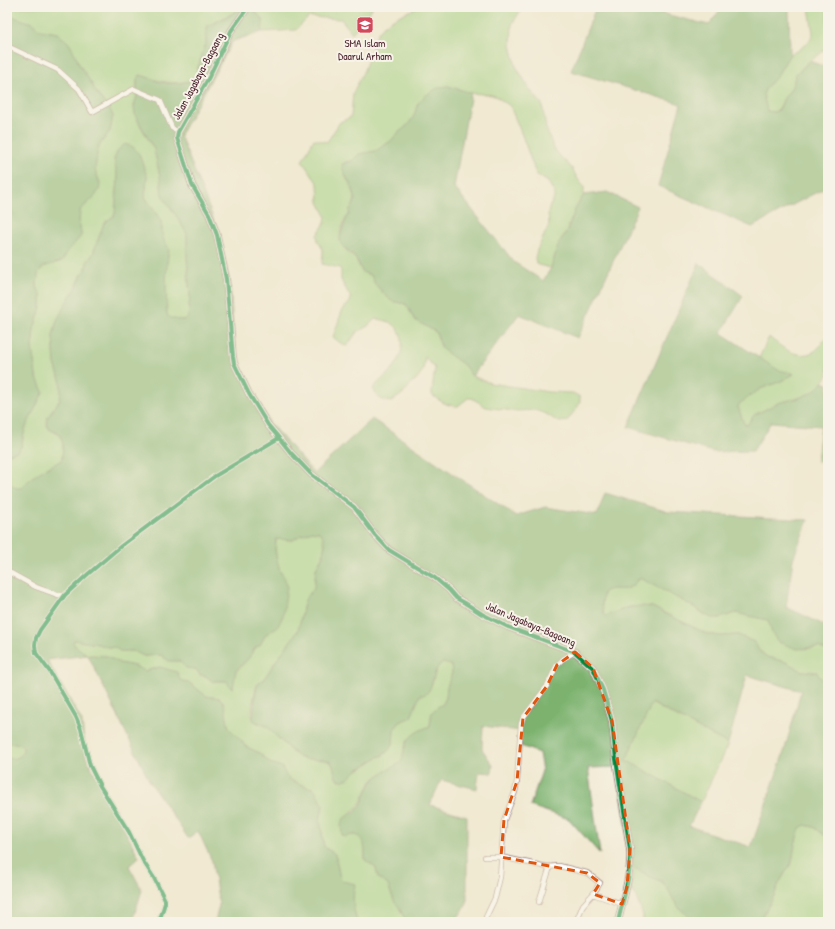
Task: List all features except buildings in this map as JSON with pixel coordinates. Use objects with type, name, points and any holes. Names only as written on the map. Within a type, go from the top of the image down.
[{"type":"street","name":"Jalan Jagabaya–Bagoang","points":[[248,7],[231,31],[209,77],[178,132],[177,142],[192,185],[209,214],[217,235],[226,279],[234,364],[268,425],[291,453],[312,474],[354,507],[375,535],[389,550],[435,578],[456,598],[482,614],[508,626],[575,652],[593,668],[603,690],[612,721],[616,759],[631,858],[627,887],[618,922]]},
{"type":"street","points":[[7,46],[58,70],[79,89],[92,112],[134,89],[160,100],[172,128],[178,132]]},
{"type":"street","points":[[159,922],[165,900],[129,832],[100,786],[90,766],[81,729],[76,717],[50,672],[36,652],[36,638],[40,630],[65,596],[121,546],[215,476],[279,438]]},
{"type":"street","points":[[7,570],[36,587],[65,596]]},
{"type":"street","points":[[486,917],[495,898],[500,877],[504,820],[515,792],[521,724],[523,718],[547,686],[557,665],[563,659],[575,652]]},
{"type":"street","points":[[485,857],[501,857],[547,867],[558,866],[587,873],[600,883],[593,894],[582,905],[576,922]]},
{"type":"street","points":[[539,902],[549,870],[547,867]]},
{"type":"street","points":[[593,894],[622,904]]},
{"type":"highlighted area","points":[[575,652],[593,668],[612,721],[630,849],[627,887],[622,904],[593,894],[600,883],[587,873],[501,857],[504,820],[517,781],[523,718],[547,686],[557,665]]},
{"type":"green space","points":[[7,7],[241,7],[206,30],[206,43],[195,79],[176,83],[156,80],[143,76],[137,80],[137,96],[134,106],[139,123],[154,149],[163,195],[187,234],[190,296],[188,317],[185,320],[178,320],[167,315],[166,274],[169,249],[163,239],[161,221],[145,197],[147,176],[114,159],[118,179],[115,215],[104,223],[93,254],[87,262],[86,270],[82,274],[75,290],[70,296],[53,335],[55,363],[61,383],[61,391],[60,400],[51,411],[49,429],[59,435],[63,442],[62,461],[36,474],[23,488],[20,489],[14,487],[7,481],[7,455],[18,451],[21,447],[25,429],[43,392],[36,376],[32,348],[34,329],[41,307],[41,295],[37,287],[38,273],[43,267],[62,261],[68,251],[81,236],[79,221],[80,210],[95,196],[100,183],[95,170],[97,153],[100,144],[110,131],[113,116],[95,91],[79,64],[72,48],[57,33],[40,30],[32,23],[9,14],[7,12]]},
{"type":"green space","points":[[241,7],[251,7],[263,20],[262,32],[233,41],[180,135],[213,218],[230,282],[235,358],[269,422],[314,473],[372,419],[516,516],[545,507],[597,515],[605,493],[669,512],[808,520],[793,559],[786,607],[828,627],[828,651],[818,647],[797,649],[778,642],[772,633],[768,620],[736,613],[719,618],[711,618],[694,607],[642,579],[638,579],[629,588],[607,590],[603,593],[602,605],[606,616],[623,609],[640,606],[652,607],[707,634],[720,636],[738,635],[754,642],[760,651],[767,657],[786,662],[802,671],[817,672],[819,677],[828,684],[828,838],[814,827],[805,825],[800,828],[795,844],[792,862],[779,883],[774,896],[759,922],[698,922],[681,910],[674,901],[668,889],[661,881],[633,868],[617,767],[588,768],[600,854],[569,819],[530,806],[542,771],[539,753],[521,746],[520,731],[483,726],[482,749],[493,765],[492,773],[479,772],[477,789],[441,780],[430,805],[467,816],[467,904],[455,922],[410,922],[404,917],[399,907],[395,903],[388,885],[378,878],[376,868],[365,860],[364,844],[360,837],[357,835],[352,835],[345,837],[342,835],[341,824],[344,818],[360,807],[368,789],[375,779],[400,763],[409,739],[418,731],[430,726],[432,712],[443,704],[446,698],[447,687],[452,673],[451,665],[443,663],[439,666],[431,687],[425,694],[420,695],[411,717],[400,722],[394,729],[393,744],[388,751],[344,780],[336,778],[331,762],[298,757],[268,727],[253,720],[255,695],[258,683],[264,679],[298,631],[305,600],[314,589],[316,569],[323,555],[325,544],[322,534],[312,531],[293,540],[276,539],[275,550],[277,560],[280,572],[287,585],[283,616],[278,626],[266,634],[260,645],[256,647],[248,659],[236,670],[233,688],[230,687],[227,681],[212,681],[206,676],[200,675],[196,669],[186,668],[179,661],[169,661],[161,655],[144,656],[133,651],[120,651],[114,647],[74,640],[73,643],[88,655],[47,660],[82,721],[86,757],[139,857],[129,866],[142,890],[132,922],[7,922],[7,758],[13,759],[19,757],[22,753],[23,746],[17,743],[7,743],[7,481],[14,487],[21,488],[36,474],[62,460],[63,444],[61,437],[58,433],[49,429],[47,426],[47,418],[60,400],[61,391],[61,383],[55,363],[53,335],[57,320],[70,296],[75,290],[82,274],[86,270],[87,262],[93,254],[104,223],[115,215],[118,179],[114,159],[118,150],[125,144],[133,147],[139,154],[147,176],[145,197],[161,221],[163,239],[169,249],[166,274],[167,315],[178,320],[185,320],[188,317],[190,296],[187,234],[162,195],[160,176],[154,149],[135,115],[134,106],[137,96],[137,80],[139,75],[157,81],[172,83],[181,83],[195,79],[206,43],[207,26],[231,15]],"holes":[[[747,675],[801,691],[784,752],[751,847],[689,826],[701,802],[626,760],[652,703],[728,744]]]},
{"type":"green space","points":[[251,7],[373,7],[352,33],[341,19],[309,17],[296,30],[262,32],[263,20]]},
{"type":"green space","points":[[418,7],[523,7],[512,24],[511,45],[516,66],[530,90],[542,104],[546,128],[553,147],[572,168],[584,187],[584,195],[576,207],[567,231],[559,243],[551,268],[538,265],[535,258],[537,250],[549,225],[548,212],[554,198],[554,192],[548,182],[536,174],[510,106],[492,95],[471,93],[448,86],[418,103],[414,116],[408,125],[391,141],[376,151],[359,154],[352,161],[345,162],[346,178],[351,184],[355,198],[353,206],[350,209],[349,215],[340,233],[345,249],[355,258],[362,271],[371,275],[375,284],[391,301],[406,304],[415,320],[436,332],[442,349],[464,365],[472,376],[490,383],[549,392],[573,393],[580,397],[578,407],[567,421],[559,422],[546,414],[535,410],[514,411],[486,407],[472,398],[468,398],[458,406],[444,403],[432,395],[435,368],[425,357],[423,370],[405,392],[391,402],[385,400],[376,394],[373,388],[397,363],[402,347],[402,340],[397,328],[384,320],[375,319],[368,326],[357,332],[347,346],[343,345],[333,337],[342,311],[350,302],[351,298],[341,280],[340,268],[322,264],[323,250],[318,241],[317,235],[325,223],[326,216],[319,202],[318,184],[302,161],[314,139],[327,142],[340,122],[351,117],[353,93],[380,29],[395,18]]},
{"type":"green space","points":[[596,7],[637,7],[709,25],[722,7],[789,7],[790,54],[776,77],[766,88],[763,94],[767,111],[774,112],[779,110],[784,98],[792,87],[796,74],[810,61],[828,68],[828,186],[752,227],[658,186],[681,104],[571,71]]},
{"type":"green space","points":[[809,7],[827,7],[828,45],[821,53],[796,74],[792,87],[784,98],[779,110],[774,112],[767,111],[763,95],[766,88],[776,77],[790,54],[799,50],[809,41],[813,34]]},
{"type":"green space","points":[[7,12],[16,18],[32,23],[40,30],[57,33],[68,42],[95,91],[113,116],[110,131],[100,144],[97,153],[95,170],[100,184],[99,190],[95,196],[80,210],[79,221],[81,236],[68,251],[62,261],[43,267],[38,273],[37,287],[41,295],[41,307],[34,329],[32,348],[36,376],[43,392],[25,429],[21,447],[18,451],[7,455]]},
{"type":"green space","points":[[448,86],[471,93],[454,187],[514,262],[543,281],[551,268],[559,243],[567,231],[576,207],[584,195],[607,192],[638,207],[578,338],[519,314],[472,376],[464,365],[442,349],[436,332],[415,320],[406,304],[391,301],[375,284],[371,275],[362,272],[355,257],[343,247],[340,241],[346,218],[354,204],[355,198],[342,164],[352,161],[359,154],[376,151],[391,141],[408,125],[414,116],[418,103],[425,96],[439,87]]},
{"type":"green space","points":[[699,263],[743,296],[721,333],[778,370],[794,374],[760,389],[739,404],[738,407],[744,424],[747,425],[754,415],[778,403],[799,398],[813,392],[823,382],[828,384],[828,462],[817,461],[821,426],[771,422],[753,451],[713,452],[628,427]]},
{"type":"green space","points":[[828,336],[828,375],[823,382],[813,392],[799,398],[778,403],[755,415],[747,425],[744,424],[738,407],[739,404],[760,389],[794,374],[778,371],[759,358],[769,337],[790,351],[807,354],[815,351]]},
{"type":"green space","points":[[312,531],[323,534],[325,544],[323,555],[316,569],[314,589],[305,600],[297,632],[265,677],[258,683],[252,716],[255,721],[267,726],[291,751],[299,757],[323,759],[331,763],[334,767],[336,778],[349,778],[357,770],[376,758],[384,755],[393,744],[394,729],[400,722],[411,717],[420,695],[431,686],[437,667],[443,663],[451,664],[452,673],[447,687],[446,698],[443,704],[436,708],[431,716],[430,726],[409,740],[400,763],[370,783],[362,801],[356,809],[351,812],[350,835],[363,839],[365,846],[365,860],[376,868],[378,878],[388,885],[395,903],[399,907],[404,917],[410,922],[357,922],[353,903],[355,884],[342,882],[335,854],[324,847],[320,821],[323,804],[313,788],[302,786],[291,781],[284,773],[282,767],[270,763],[259,753],[245,746],[229,728],[224,703],[220,699],[206,696],[191,684],[180,680],[160,667],[145,671],[134,666],[119,663],[107,656],[88,655],[73,643],[74,640],[98,644],[114,647],[120,651],[133,651],[144,656],[161,655],[169,661],[179,661],[186,668],[196,669],[200,675],[206,676],[212,681],[227,681],[248,659],[266,634],[278,626],[284,577],[277,564],[276,539],[293,540]]},
{"type":"green space","points":[[638,579],[642,579],[694,607],[705,615],[719,618],[736,613],[768,620],[772,633],[803,649],[818,647],[828,651],[828,684],[819,677],[817,672],[802,671],[786,662],[767,657],[760,651],[754,642],[738,635],[720,636],[707,634],[652,607],[629,607],[606,616],[604,615],[602,605],[603,593],[611,589],[629,588]]},
{"type":"green space","points":[[88,655],[107,656],[119,663],[134,666],[145,671],[160,667],[177,672],[180,680],[191,684],[206,696],[220,698],[224,703],[229,728],[245,746],[259,753],[270,763],[282,767],[289,779],[313,788],[323,804],[320,821],[324,847],[335,854],[342,881],[355,884],[353,903],[357,922],[215,922],[219,905],[212,861],[198,831],[188,838],[150,782]]},
{"type":"green space","points":[[651,703],[728,744],[701,802],[626,760]]},
{"type":"green space","points":[[7,743],[17,743],[23,747],[22,753],[19,757],[13,759],[7,758]]},
{"type":"green space","points":[[805,825],[814,827],[828,838],[828,917],[821,922],[759,922],[774,896],[779,883],[792,862],[795,844],[800,828]]},
{"type":"green space","points":[[633,868],[661,882],[669,891],[679,907],[698,922],[643,922],[643,915],[631,889]]},
{"type":"cycle path","points":[[248,7],[231,31],[209,77],[178,132],[177,138],[192,185],[209,214],[217,235],[226,279],[234,363],[249,394],[268,425],[291,453],[311,474],[354,507],[375,535],[389,550],[435,578],[456,598],[482,614],[508,627],[575,652],[593,668],[603,690],[612,721],[616,759],[630,849],[630,868],[618,922]]},
{"type":"cycle path","points":[[159,922],[165,900],[129,832],[100,786],[90,766],[81,729],[76,717],[50,672],[36,653],[36,638],[65,595],[121,546],[215,476],[279,438]]},
{"type":"place","name":"SMA Islam Daarul Arham","points":[[365,25]]}]
